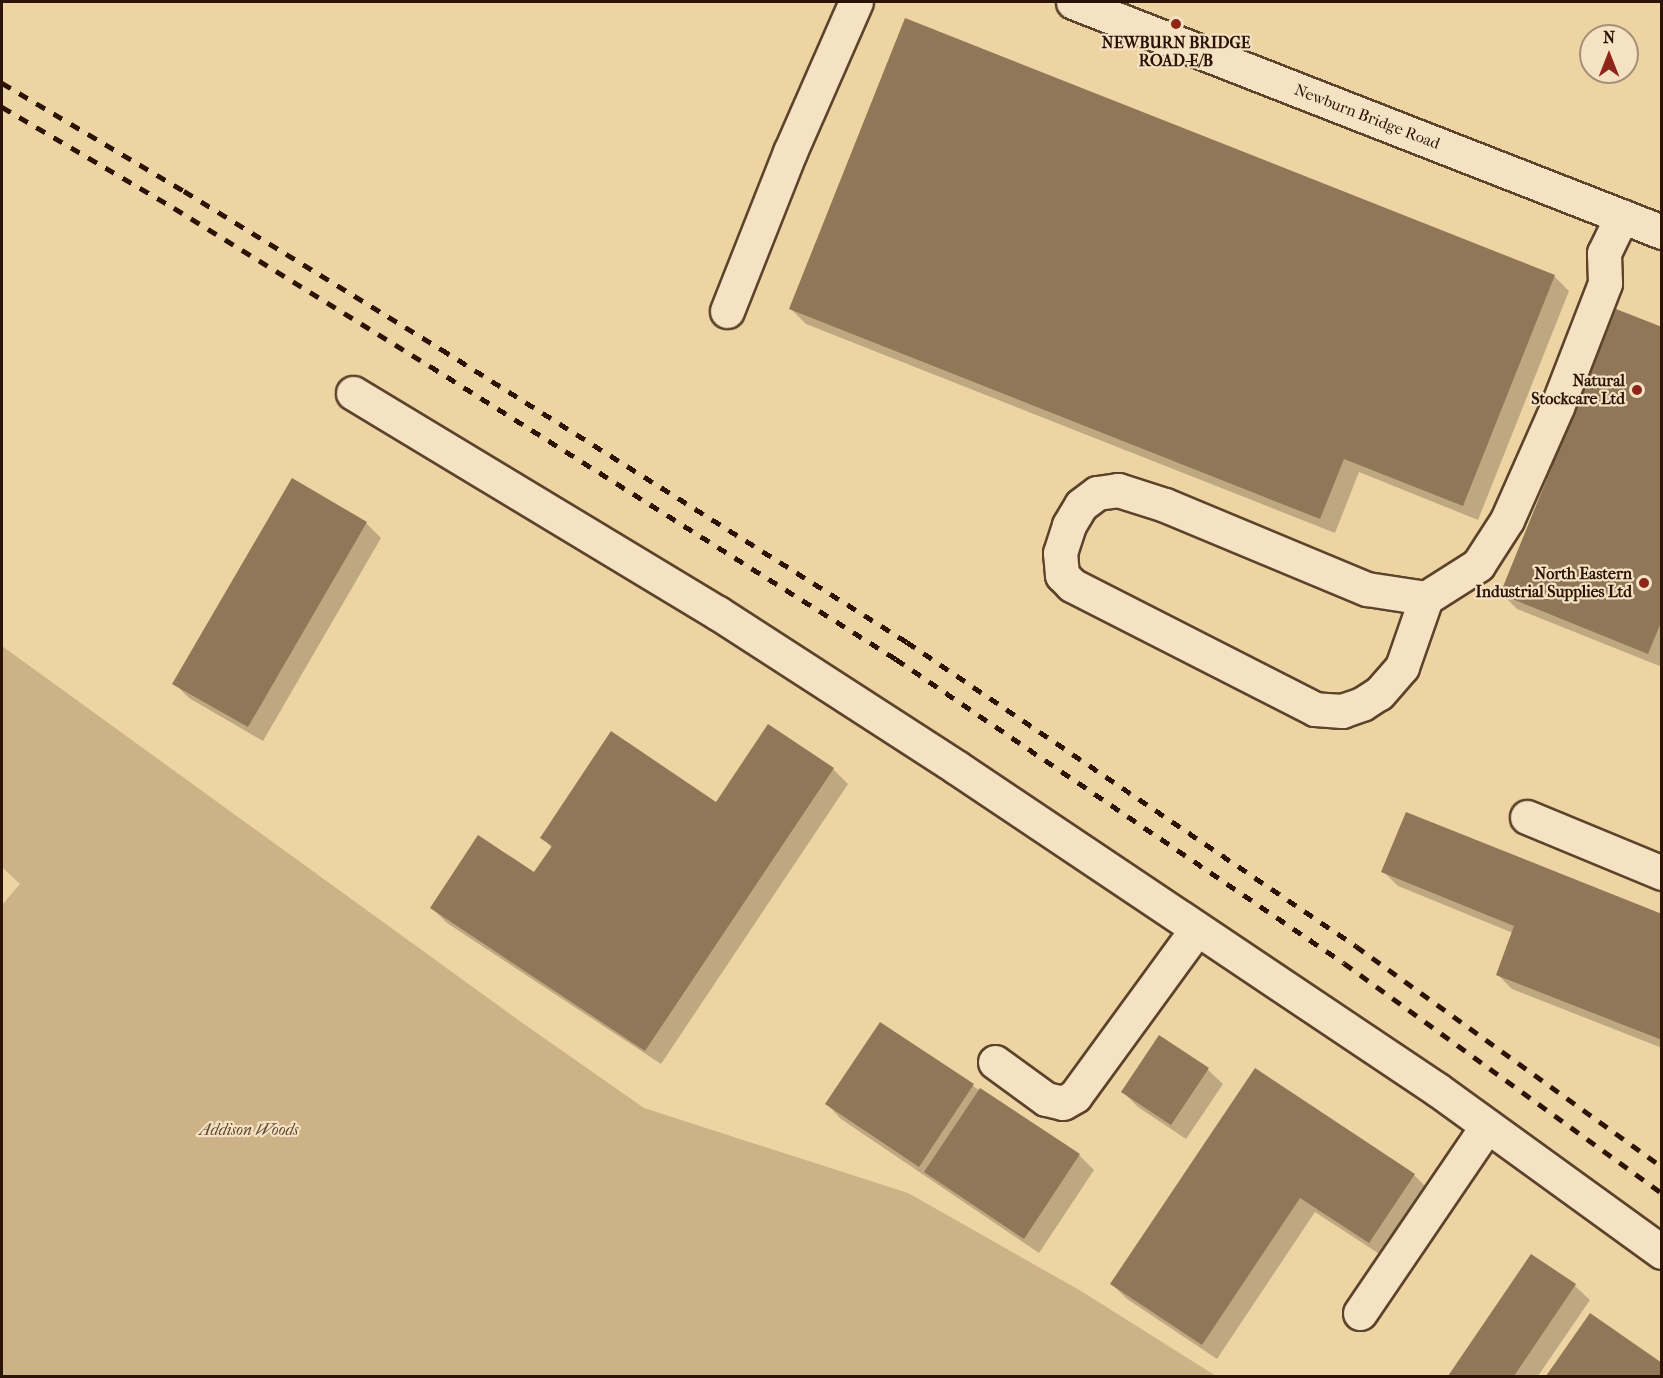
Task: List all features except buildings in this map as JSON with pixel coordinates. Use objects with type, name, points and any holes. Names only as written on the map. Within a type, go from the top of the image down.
[{"type":"street","points":[[727,311],[790,152],[856,2]]},
{"type":"street","name":"Newburn Bridge Road","points":[[1073,2],[1662,232]]},
{"type":"street","points":[[1426,598],[1367,589],[1165,505],[1118,490],[1097,493],[1081,505],[1069,525],[1060,553],[1062,574],[1072,585],[1315,709],[1342,711],[1362,704],[1379,693],[1402,667],[1426,598],[1478,565],[1507,520],[1557,407],[1605,283],[1604,253],[1622,216]]},
{"type":"street","points":[[352,393],[718,613],[956,767],[1487,1126],[1662,1252]]},
{"type":"street","points":[[1527,817],[1662,873]]},
{"type":"street","points":[[995,1062],[1046,1099],[1063,1102],[1075,1096],[1197,929]]},
{"type":"street","points":[[1360,1313],[1487,1126]]},
{"type":"green space","name":"Addison Woods","points":[[2,646],[521,1022],[644,1108],[908,1193],[1081,1291],[1216,1376],[2,1376],[2,905],[20,884],[2,867]]},
{"type":"railway","points":[[2,83],[184,191],[441,349],[907,642],[1356,946],[1662,1167]]},
{"type":"railway","points":[[2,107],[174,208],[430,366],[896,659],[1344,963],[1662,1193]]},
{"type":"place","name":"NEWBURN BRIDGE ROAD-E/B","points":[[1176,24]]},
{"type":"place","name":"Natural Stockcare Ltd","points":[[1637,390]]},
{"type":"place","name":"North Eastern Industrial Supplies Ltd","points":[[1644,583]]}]
